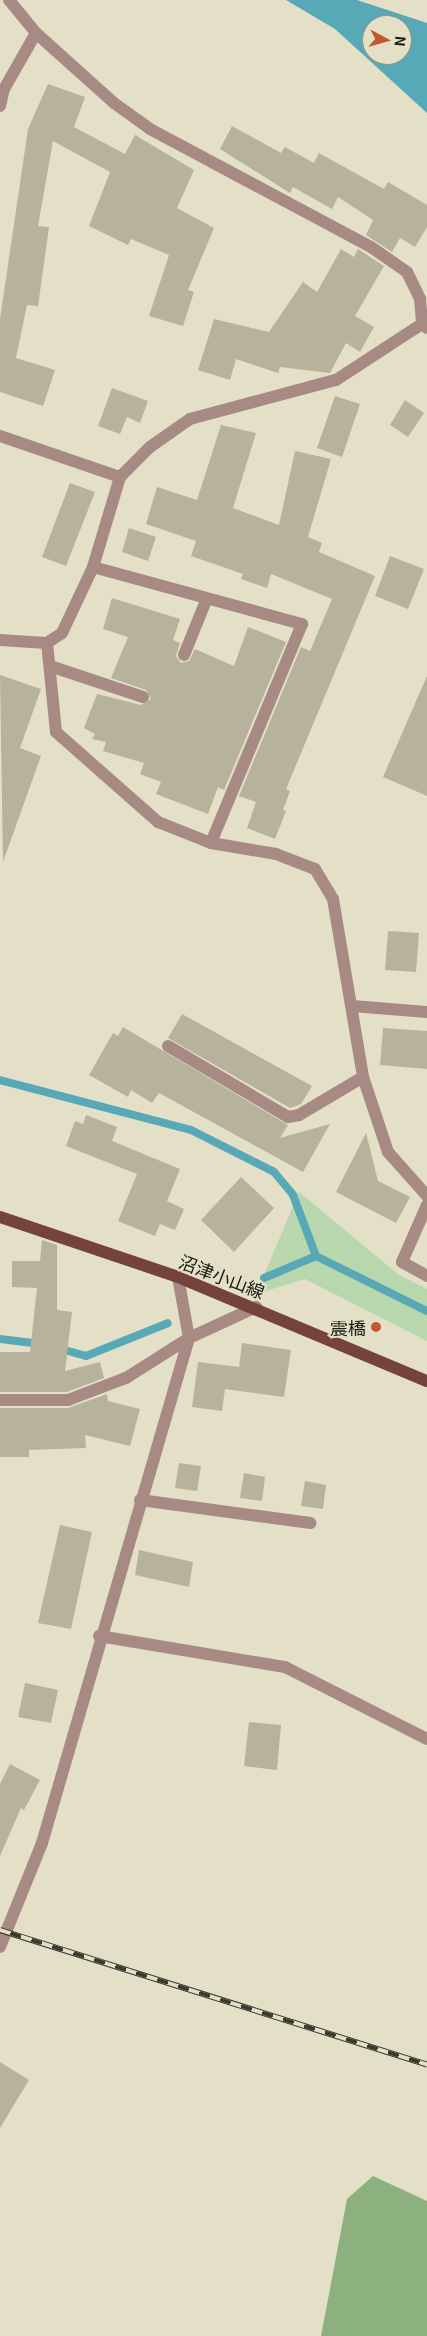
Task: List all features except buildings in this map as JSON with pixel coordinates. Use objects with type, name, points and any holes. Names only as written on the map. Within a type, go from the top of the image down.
[{"type":"main road","name":"沼津小山線","points":[[0,1217],[178,1277],[256,1307],[427,1381]]},
{"type":"street","points":[[0,640],[47,643],[62,633],[93,567],[120,477],[150,447],[190,420],[336,380],[424,326],[420,299],[407,272],[371,248],[150,129],[114,103],[36,33],[10,0]]},
{"type":"street","points":[[0,106],[4,89],[36,33]]},
{"type":"street","points":[[0,436],[120,477]]},
{"type":"street","points":[[93,567],[302,624],[211,843]]},
{"type":"street","points":[[184,655],[207,598]]},
{"type":"street","points":[[47,643],[56,732],[158,822],[211,843],[276,854],[315,869],[333,899],[363,1077],[388,1152],[427,1196]]},
{"type":"street","points":[[50,666],[143,697]]},
{"type":"street","points":[[352,1006],[427,1012]]},
{"type":"street","points":[[168,1046],[288,1117],[300,1116],[363,1077]]},
{"type":"street","points":[[427,1205],[402,1262],[427,1276]]},
{"type":"street","points":[[0,1947],[42,1843],[99,1636],[189,1338],[178,1277]]},
{"type":"street","points":[[0,1400],[68,1400],[126,1378],[189,1338],[256,1307]]},
{"type":"street","points":[[140,1500],[310,1523]]},
{"type":"street","points":[[99,1636],[285,1667],[427,1739]]},
{"type":"green space","points":[[299,1192],[399,1275],[427,1289],[427,1341],[305,1279],[256,1294]]},
{"type":"green space","points":[[373,2176],[427,2201],[427,2336],[321,2336],[347,2199]]},
{"type":"water","points":[[286,0],[357,0],[403,15],[362,15],[362,54],[335,29]]},
{"type":"water","points":[[412,18],[427,23],[427,113],[374,65],[412,65]]},
{"type":"waterway","points":[[0,1080],[191,1130],[274,1172],[293,1195],[316,1256],[427,1311]]},
{"type":"waterway","points":[[264,1278],[316,1256]]},
{"type":"waterway","points":[[57,1348],[86,1356],[168,1323]]},
{"type":"waterway","points":[[0,1339],[39,1344]]},
{"type":"railway","points":[[0,1930],[427,2065]]},
{"type":"place","name":"震橋","points":[[376,1327]]}]
